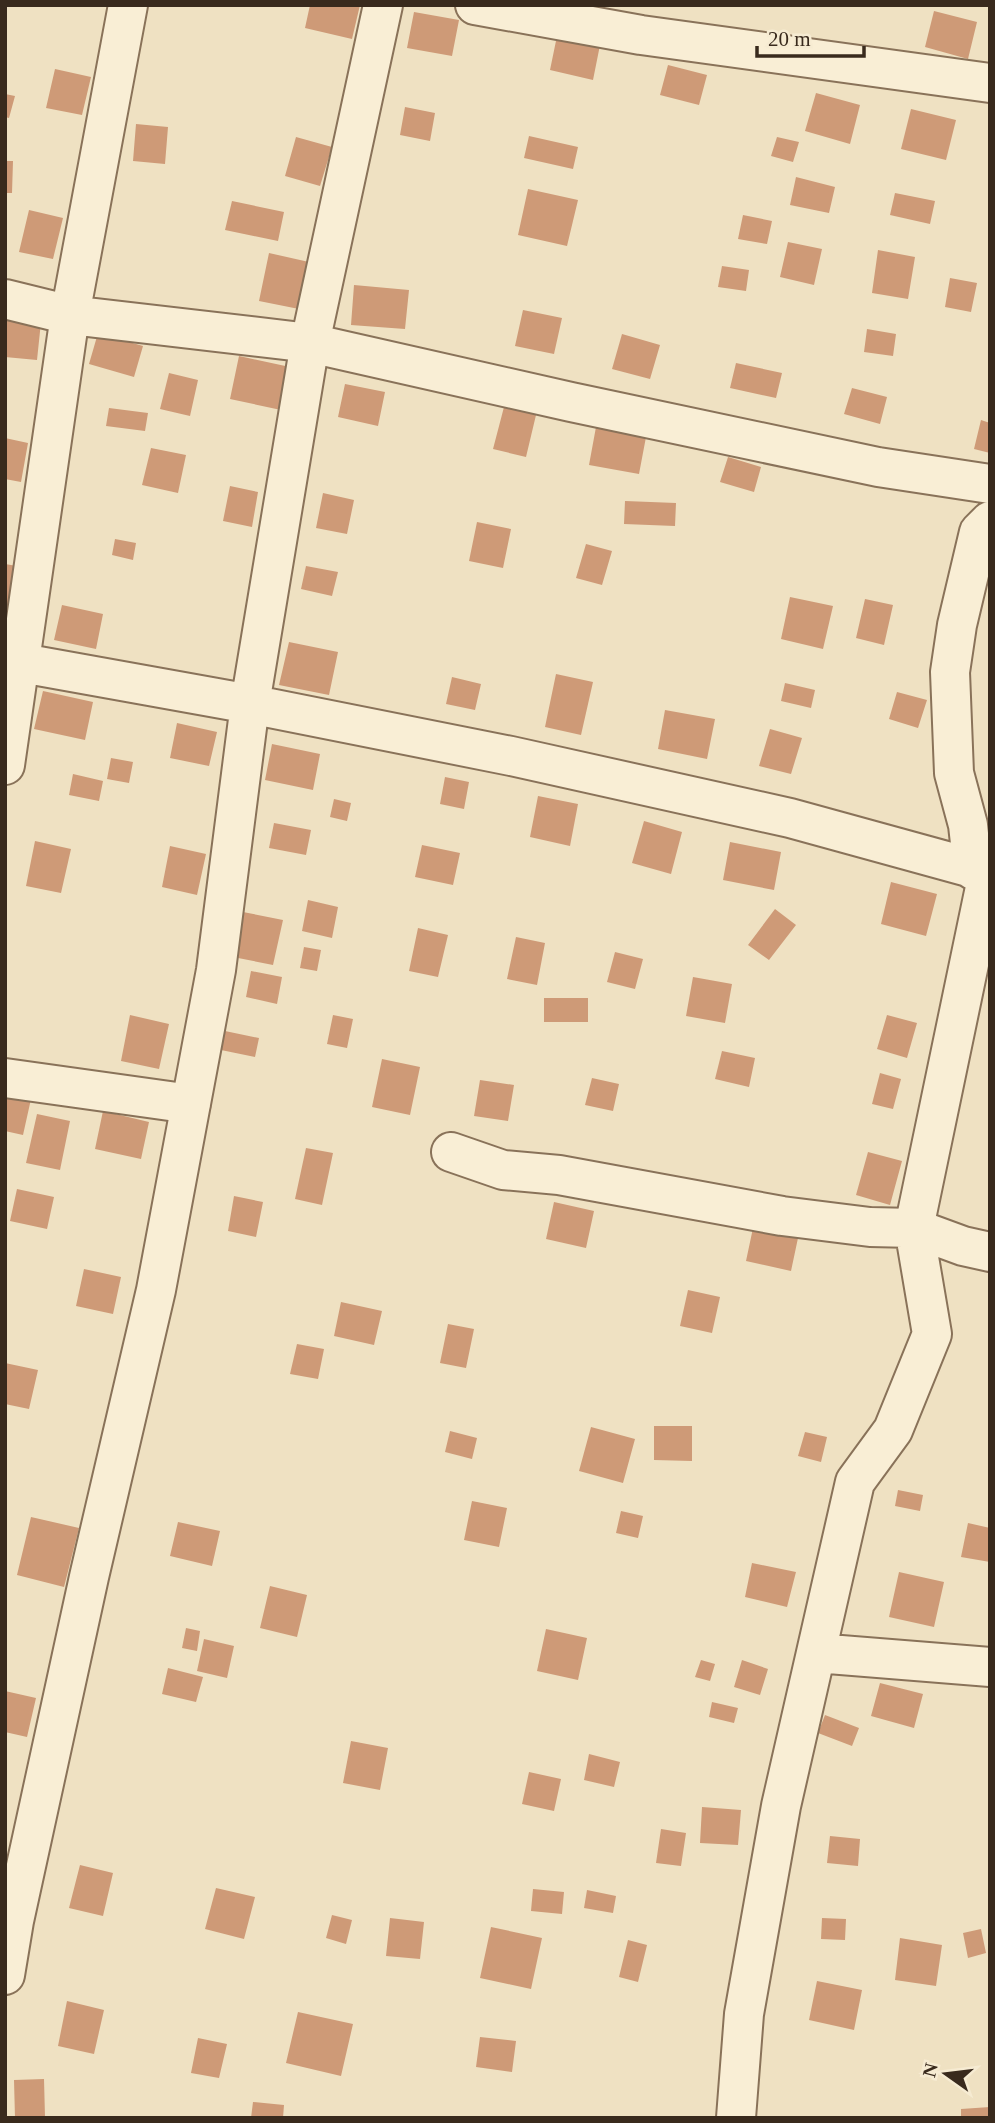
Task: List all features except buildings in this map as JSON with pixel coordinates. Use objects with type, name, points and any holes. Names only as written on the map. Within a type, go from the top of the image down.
[{"type":"street","points":[[5,765],[13,661],[70,315],[128,5]]},
{"type":"street","points":[[5,1975],[14,1921],[86,1591],[156,1290],[216,970],[250,704],[310,343],[383,5]]},
{"type":"street","points":[[474,5],[640,35],[990,83]]},
{"type":"street","points":[[5,299],[70,315],[310,343],[878,467],[990,484]]},
{"type":"street","points":[[736,2118],[744,2014],[781,1806],[855,1482],[892,1430],[932,1334],[914,1228],[984,872],[954,773],[950,672],[957,625],[979,532],[990,521]]},
{"type":"street","points":[[13,661],[250,704],[511,756],[790,818],[984,872]]},
{"type":"street","points":[[5,1078],[191,1104]]},
{"type":"street","points":[[451,1153],[503,1170],[559,1175],[782,1216],[870,1227],[914,1228],[963,1246],[990,1252]]},
{"type":"street","points":[[816,1653],[990,1667]]}]
